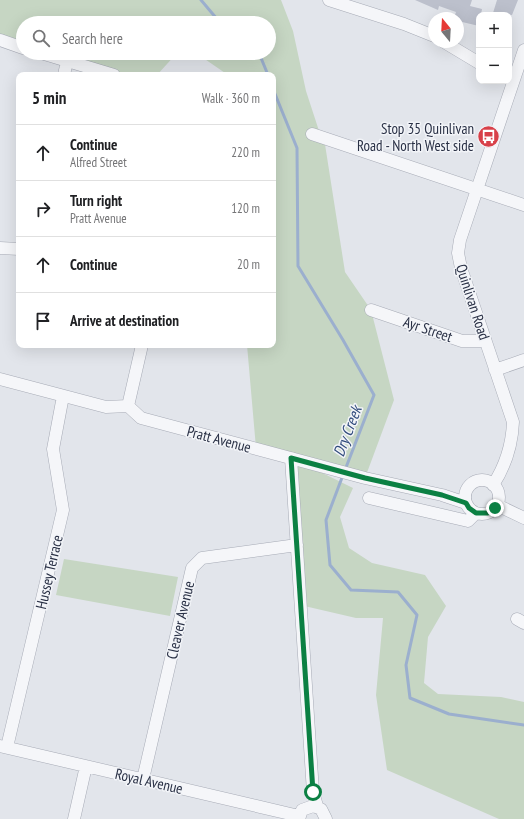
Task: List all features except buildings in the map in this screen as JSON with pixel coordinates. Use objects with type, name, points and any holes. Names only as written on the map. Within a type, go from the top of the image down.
[{"type":"street","points":[[328,0],[404,24],[428,34]]},
{"type":"street","points":[[0,40],[16,46]]},
{"type":"street","points":[[454,48],[476,61]]},
{"type":"street","name":"Quinlivan Road","points":[[512,75],[524,50]]},
{"type":"street","points":[[64,60],[104,72]]},
{"type":"street","points":[[65,72],[67,61]]},
{"type":"street","name":"Quinlivan Road","points":[[493,485],[504,468],[512,440],[513,422],[461,268],[458,253],[460,240],[509,84]]},
{"type":"street","points":[[312,134],[524,205]]},
{"type":"street","points":[[0,248],[16,249]]},
{"type":"street","name":"Ayr Street","points":[[371,310],[462,341],[485,340]]},
{"type":"street","points":[[0,380],[106,407],[128,406],[141,348]]},
{"type":"street","points":[[495,370],[524,360]]},
{"type":"street","name":"Hussey Terrace","points":[[4,747],[64,510],[52,449],[63,396]]},
{"type":"street","name":"Pratt Avenue","points":[[128,406],[141,418],[365,478],[442,495],[466,498]]},
{"type":"street","points":[[291,458],[313,792],[305,812],[324,812],[326,819]]},
{"type":"street","points":[[482,480],[493,485],[499,496],[497,505],[488,513],[476,513],[469,508],[466,498],[473,482],[482,480]]},
{"type":"street","points":[[369,498],[468,521],[476,513]]},
{"type":"street","points":[[497,505],[524,518]]},
{"type":"street","name":"Cleaver Avenue","points":[[143,779],[192,568],[202,558],[297,545]]},
{"type":"street","name":"Royal Avenue","points":[[4,747],[143,779],[305,812]]},
{"type":"street","points":[[74,819],[86,766]]},
{"type":"green space","points":[[0,0],[281,0],[293,31],[306,91],[321,137],[324,138],[345,272],[371,310],[394,400],[365,478],[294,459],[353,488],[340,517],[349,548],[372,563],[425,575],[446,606],[428,637],[424,683],[438,694],[501,697],[524,702],[524,819],[499,819],[387,770],[376,695],[383,618],[356,618],[300,605],[291,458],[256,448],[247,348],[276,348],[276,72],[224,72],[206,60],[276,60],[276,16],[16,16],[16,45],[0,40]]},
{"type":"green space","points":[[66,60],[171,60],[160,72],[105,72]]},
{"type":"green space","points":[[64,559],[178,577],[170,616],[56,595]]},
{"type":"waterway","name":"Dry Creek","points":[[201,0],[214,16]]},
{"type":"waterway","name":"Dry Creek","points":[[262,60],[267,72]]},
{"type":"waterway","name":"Dry Creek","points":[[276,96],[297,148],[298,266],[343,340],[374,395],[345,470]]},
{"type":"waterway","name":"Dry Creek","points":[[343,475],[326,520],[330,565],[351,590],[398,592],[417,615],[406,665],[410,698],[449,714],[524,725]]},
{"type":"place","name":"Stop 35 Quinlivan Road - North West side","points":[[489,137]]},
{"type":"route","points":[[313,792],[291,458],[365,478],[442,495],[466,503],[469,508],[476,513],[488,513],[495,508]]}]
